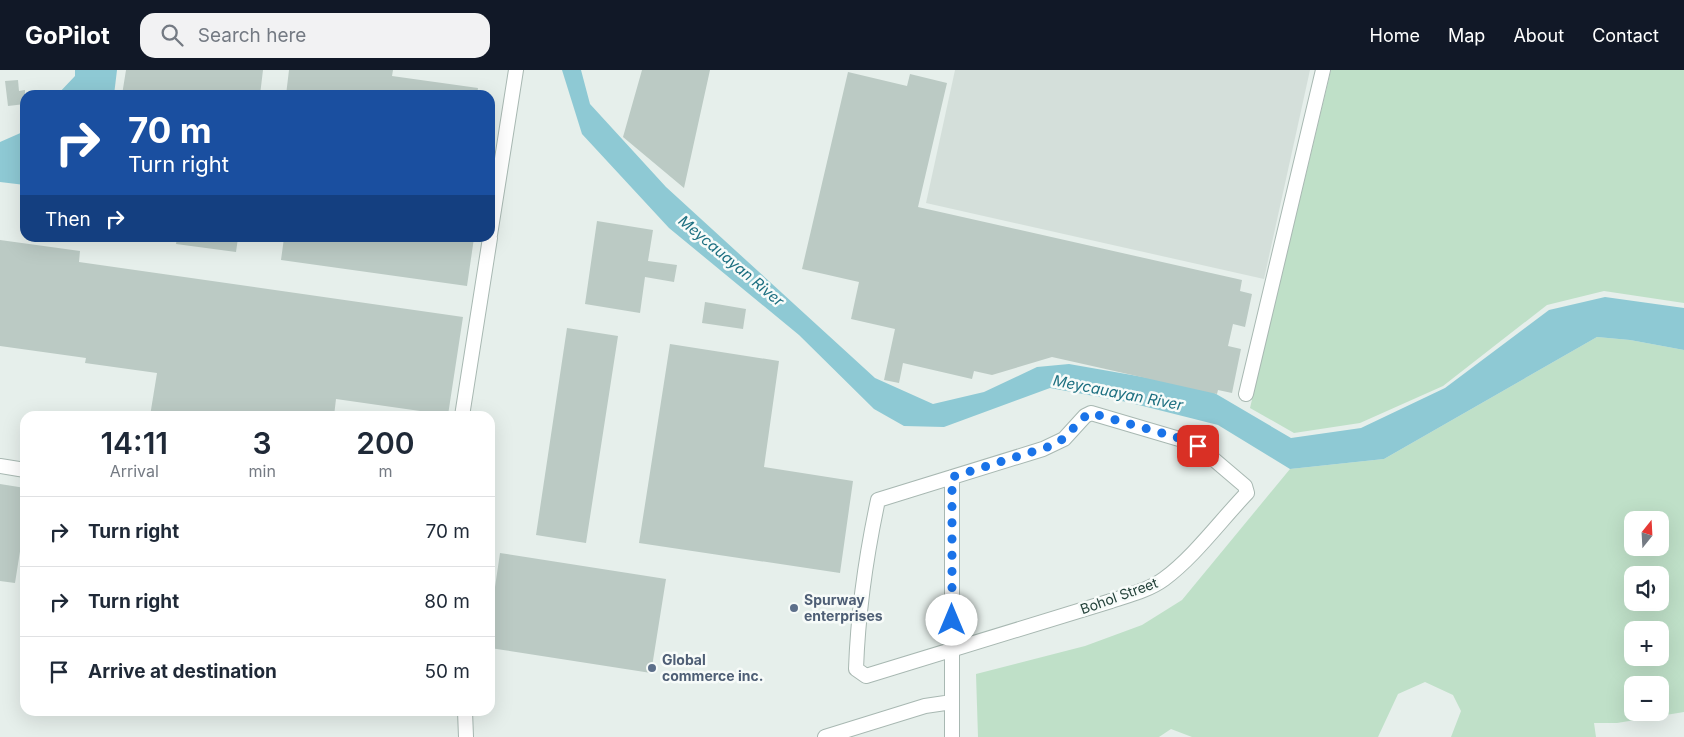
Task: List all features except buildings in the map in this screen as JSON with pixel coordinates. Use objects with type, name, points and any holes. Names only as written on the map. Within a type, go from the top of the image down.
[{"type":"street","points":[[495,204],[516,70]]},
{"type":"street","points":[[1246,394],[1323,70]]},
{"type":"street","points":[[463,411],[489,242]]},
{"type":"street","name":"Bohol Street","points":[[952,477],[1054,445],[1064,439],[1085,416],[1091,413],[1186,440],[1198,446],[1246,486],[1247,493],[1164,579],[1111,601],[952,649]]},
{"type":"street","points":[[0,466],[20,469]]},
{"type":"street","points":[[952,649],[866,676],[856,669],[857,632],[869,543],[878,500],[952,477],[952,649],[952,737]]},
{"type":"street","points":[[825,737],[925,706],[952,702]]},
{"type":"street","points":[[465,716],[466,737]]},
{"type":"shaded area","points":[[955,70],[1310,70],[1264,279],[926,203]]},
{"type":"green space","points":[[1331,70],[1684,70],[1684,303],[1604,291],[1547,305],[1443,386],[1360,423],[1294,433],[1250,408]]},
{"type":"green space","points":[[1597,337],[1630,340],[1684,350],[1684,712],[1669,714],[1669,676],[1624,676],[1624,721],[1629,721],[1594,723],[1596,737],[1451,737],[1461,711],[1453,695],[1425,682],[1398,694],[1378,737],[1192,737],[1171,729],[1159,737],[978,737],[976,674],[1085,646],[1142,625],[1182,600],[1290,469],[1384,459]]},
{"type":"water","points":[[75,70],[117,70],[115,90],[62,90],[75,76]]},
{"type":"water","name":"Meycauayan River","points":[[562,70],[581,70],[590,104],[666,187],[875,378],[933,404],[984,392],[1037,367],[1069,364],[1206,388],[1291,438],[1361,428],[1445,388],[1549,310],[1605,297],[1684,308],[1684,350],[1630,340],[1597,337],[1384,459],[1290,469],[1218,425],[1127,402],[1050,388],[944,427],[904,426],[874,409],[799,335],[669,228],[582,134]]},
{"type":"water","points":[[20,133],[20,184],[0,182],[0,142]]},
{"type":"place","name":"Spurway enterprises","points":[[794,608]]},
{"type":"place","name":"Global commerce inc.","points":[[652,668]]},
{"type":"route","points":[[952,620],[952,477],[1031,454],[1054,445],[1064,439],[1085,416],[1091,413],[1186,440],[1198,446]]}]
